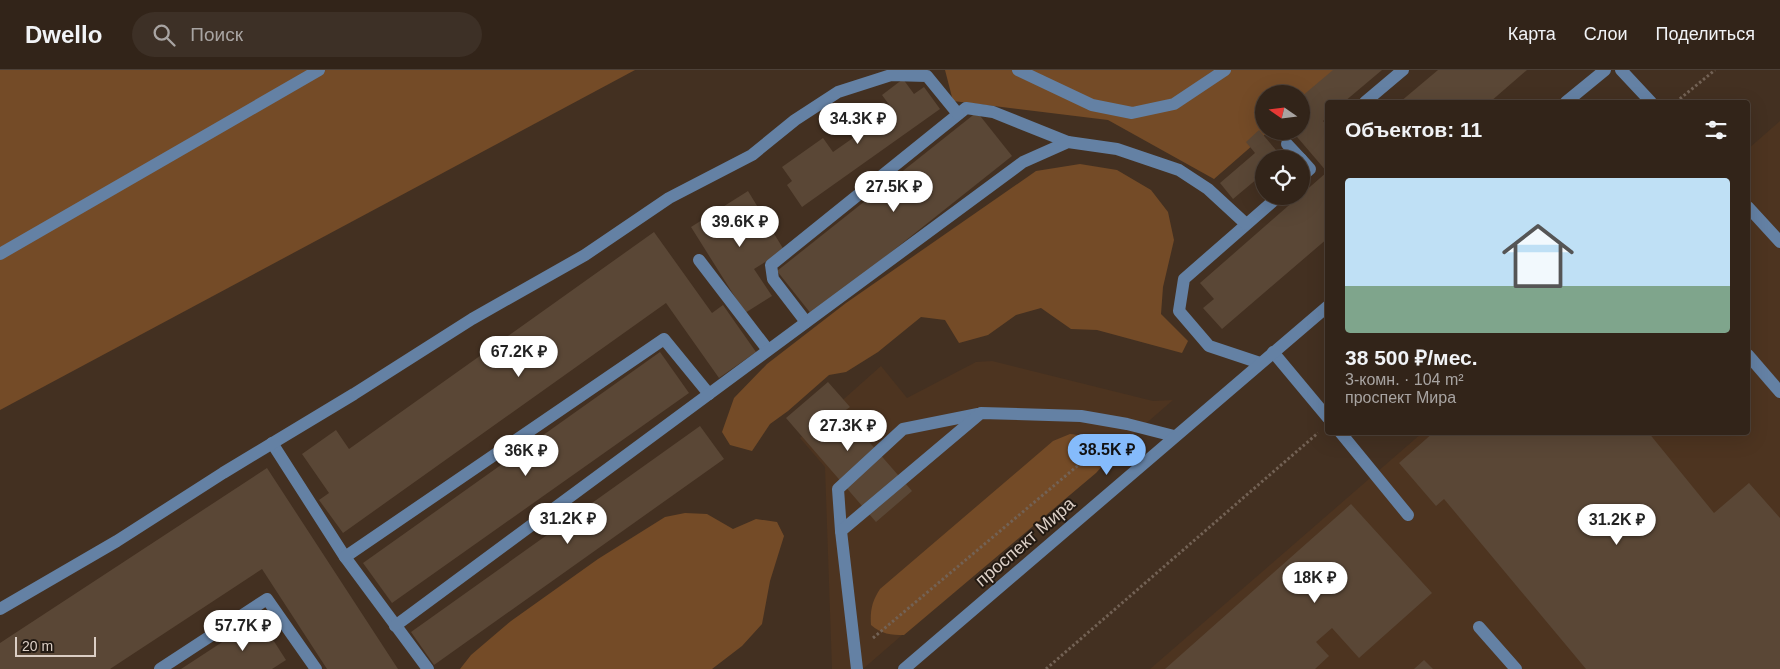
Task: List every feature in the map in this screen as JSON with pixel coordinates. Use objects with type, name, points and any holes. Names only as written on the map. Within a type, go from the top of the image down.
[{"type":"street","points":[[0,254],[319,70]]},
{"type":"street","points":[[1018,70],[1092,105],[1132,113],[1174,104],[1225,70]]},
{"type":"street","points":[[1367,100],[1403,70]]},
{"type":"street","points":[[1568,100],[1605,70]]},
{"type":"street","points":[[1621,70],[1649,100]]},
{"type":"street","points":[[0,610],[117,541],[472,319],[585,254],[669,198],[752,155],[795,120],[838,92],[891,75],[927,76],[958,114]]},
{"type":"street","points":[[806,322],[774,279],[770,265],[966,108],[993,112],[1068,142],[1118,149],[1180,170],[1208,189],[1246,224]]},
{"type":"street","points":[[395,626],[1023,162],[1068,142]]},
{"type":"street","points":[[1287,144],[1293,150]]},
{"type":"street","points":[[1260,363],[1209,346],[1179,311],[1184,279],[1268,205]]},
{"type":"street","points":[[1750,209],[1780,242]]},
{"type":"street","points":[[699,260],[768,350]]},
{"type":"street","name":"проспект Мира","points":[[904,669],[1325,309]]},
{"type":"street","points":[[345,557],[664,339],[709,394]]},
{"type":"street","points":[[1273,352],[1325,414]]},
{"type":"street","points":[[1750,357],[1780,392]]},
{"type":"street","points":[[857,669],[838,489],[903,429],[981,413],[1081,416],[1127,424],[1174,436]]},
{"type":"street","points":[[841,531],[981,413]]},
{"type":"street","points":[[1342,435],[1408,515]]},
{"type":"street","points":[[272,443],[345,557],[428,669]]},
{"type":"street","points":[[160,669],[267,599],[316,669]]},
{"type":"street","points":[[1478,627],[1516,669]]},
{"type":"path","points":[[1678,100],[1714,70]]},
{"type":"path","points":[[855,653],[1127,424]]},
{"type":"path","points":[[1046,669],[1320,431]]},
{"type":"shaded area","points":[[0,70],[635,70],[0,410]]},
{"type":"shaded area","points":[[945,70],[1340,70],[1310,95],[1310,85],[1255,85],[1255,140],[1259,140],[1214,179],[1108,120],[953,101]]},
{"type":"shaded area","points":[[1780,121],[1780,669],[1150,669],[1420,435],[1750,435],[1750,147]]},
{"type":"shaded area","points":[[1080,164],[1117,170],[1151,190],[1168,212],[1174,240],[1163,287],[1161,314],[1188,341],[1182,353],[1097,330],[1071,329],[1041,308],[1016,315],[988,335],[959,343],[945,320],[921,317],[878,352],[846,372],[829,375],[770,424],[752,451],[730,445],[722,432],[734,398],[767,364],[846,303],[1036,171]]},
{"type":"shaded area","points":[[992,361],[1153,401],[1173,400],[863,669],[832,669],[825,467],[800,438],[881,366],[907,398],[976,362]]},
{"type":"shaded area","points":[[1070,434],[1096,440],[1108,452],[1105,463],[1096,473],[904,635],[886,633],[871,625],[872,606],[880,589],[1053,441]]},
{"type":"shaded area","points":[[685,513],[707,514],[733,529],[756,519],[777,522],[784,536],[770,581],[762,624],[742,646],[712,669],[460,669],[471,655],[511,621],[598,559],[665,517]]},
{"type":"building","points":[[1333,70],[1382,70],[1346,100],[1325,100],[1325,119],[1323,121],[1325,123],[1325,170],[1300,140],[1310,140],[1310,89]]},
{"type":"building","points":[[1438,70],[1527,70],[1492,100],[1402,100]]},
{"type":"building","points":[[903,79],[914,94],[924,87],[940,109],[802,207],[787,185],[792,181],[782,167],[823,138],[833,152],[893,110],[882,95]]},
{"type":"building","points":[[977,112],[1012,156],[812,315],[777,271]]},
{"type":"building","points":[[1255,134],[1255,140],[1268,140],[1276,150],[1255,150],[1255,153],[1246,142]]},
{"type":"building","points":[[1255,153],[1255,181],[1233,199],[1220,183]]},
{"type":"building","points":[[1325,174],[1325,241],[1222,329],[1203,308],[1214,299],[1200,283],[1289,205],[1310,205],[1310,187]]},
{"type":"building","points":[[748,191],[784,250],[754,269],[772,296],[745,313],[691,227]]},
{"type":"building","points":[[654,232],[712,313],[723,305],[756,352],[719,378],[666,303],[343,533],[319,500],[329,493],[302,454],[336,430],[349,449]]},
{"type":"building","points":[[660,352],[689,393],[392,603],[363,563]]},
{"type":"building","points":[[828,382],[850,407],[843,412],[912,491],[876,522],[786,418]]},
{"type":"building","points":[[700,426],[724,459],[434,665],[411,632]]},
{"type":"building","points":[[1431,435],[1650,435],[1714,513],[1749,483],[1780,518],[1780,669],[1586,669],[1444,499],[1436,506],[1399,463]]},
{"type":"building","points":[[267,468],[398,669],[327,669],[262,569],[110,669],[0,669],[0,643]]},
{"type":"building","points":[[1351,504],[1432,593],[1359,658],[1332,628],[1316,642],[1329,656],[1315,669],[1165,669]]},
{"type":"building","points":[[259,618],[286,660],[272,669],[181,669]]},
{"type":"building","points":[[1424,660],[1433,669],[1414,669]]}]
